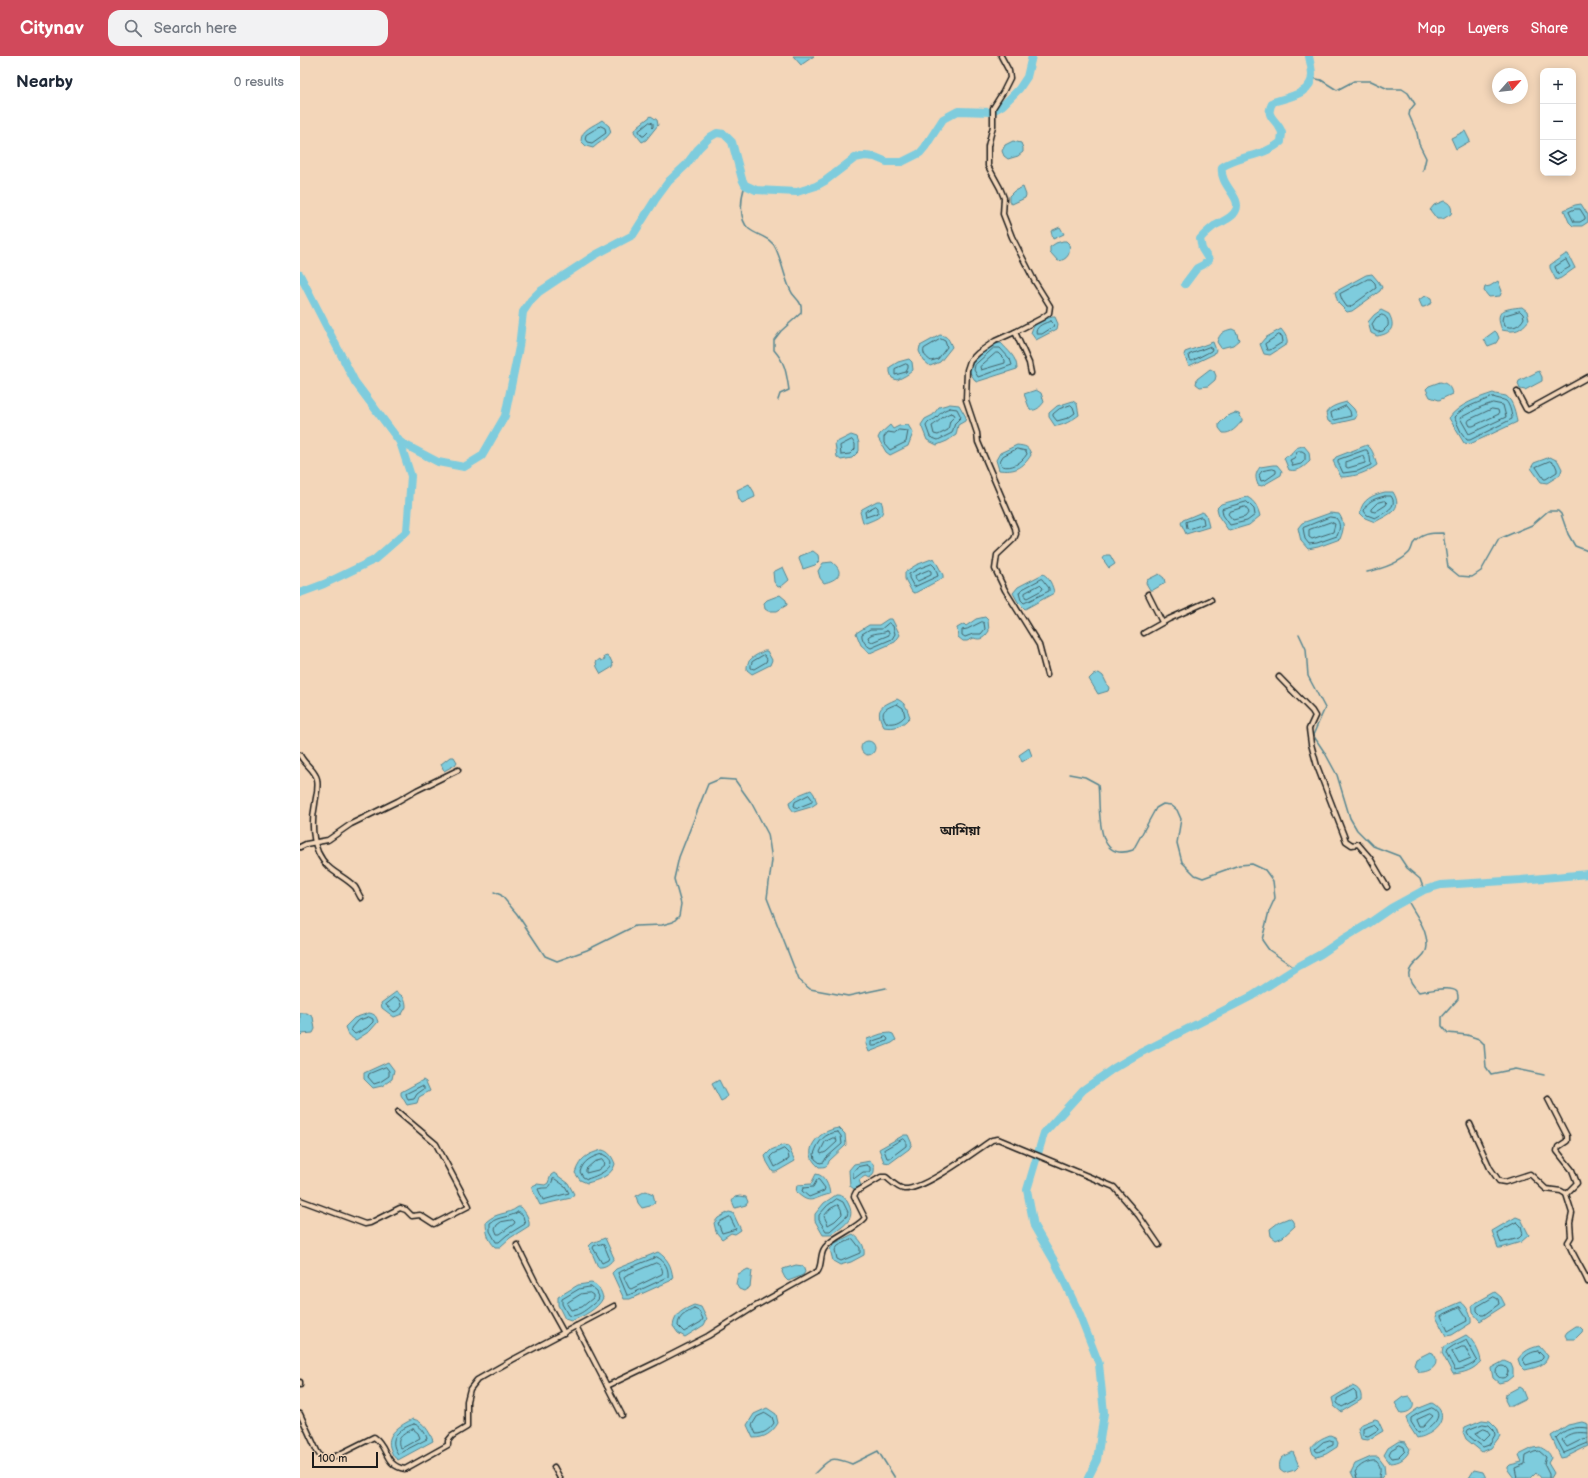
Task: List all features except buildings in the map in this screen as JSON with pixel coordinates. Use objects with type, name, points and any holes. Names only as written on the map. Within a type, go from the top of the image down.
[{"type":"street","points":[[1001,56],[1010,71],[1010,78],[993,108],[993,126],[988,146],[988,166],[1004,198],[1003,214],[1012,236],[1035,282],[1050,306],[1049,312],[1042,318],[995,341],[978,352],[970,361],[967,370],[966,400],[977,433],[978,442],[1016,528],[1014,539],[997,555],[995,569],[1005,590],[1039,645],[1047,675]]},
{"type":"street","points":[[1015,332],[1032,373]]},
{"type":"street","points":[[1517,392],[1528,410],[1588,377]]},
{"type":"street","points":[[1148,594],[1162,622]]},
{"type":"street","points":[[1144,633],[1162,622],[1211,600]]},
{"type":"street","points":[[1279,677],[1315,716],[1309,729],[1311,744],[1317,766],[1346,841],[1352,845],[1358,844],[1370,858],[1387,887]]},
{"type":"street","points":[[300,755],[304,762],[315,773],[317,778],[318,787],[313,818],[315,842],[323,862],[331,871],[355,888],[361,898]]},
{"type":"street","points":[[300,847],[315,842],[328,840],[351,824],[458,770]]},
{"type":"street","points":[[1548,1099],[1567,1136],[1567,1141],[1556,1149],[1557,1152],[1572,1170],[1577,1183],[1566,1194]]},
{"type":"street","points":[[300,1200],[365,1224],[400,1208],[406,1210],[412,1216],[420,1215],[434,1224],[469,1206],[436,1144],[398,1112]]},
{"type":"street","points":[[1470,1124],[1490,1168],[1499,1181],[1505,1182],[1530,1174],[1546,1189],[1561,1191],[1566,1194],[1572,1213],[1570,1223],[1571,1237],[1568,1242],[1571,1251],[1580,1264],[1588,1282]]},
{"type":"street","points":[[606,1386],[708,1336],[754,1307],[818,1271],[821,1265],[824,1249],[834,1240],[861,1223],[865,1218],[854,1196],[856,1192],[881,1177],[886,1177],[902,1189],[914,1187],[931,1179],[992,1140],[998,1139],[1114,1187],[1140,1216],[1159,1245]]},
{"type":"street","points":[[517,1245],[564,1333]]},
{"type":"street","points":[[300,1414],[322,1459],[334,1457],[374,1437],[378,1440],[389,1461],[398,1468],[405,1469],[448,1445],[448,1441],[452,1436],[467,1427],[467,1401],[470,1389],[477,1380],[614,1306]]},
{"type":"street","points":[[576,1326],[606,1386],[622,1414]]},
{"type":"street","points":[[554,1467],[560,1478]]},
{"type":"water","points":[[793,56],[814,56],[801,65]]},
{"type":"water","points":[[651,116],[657,120],[658,125],[646,140],[642,142],[634,132],[638,126]]},
{"type":"water","points":[[602,120],[609,126],[611,132],[593,148],[586,146],[581,141],[583,134],[588,128]]},
{"type":"water","points":[[1465,131],[1470,141],[1456,149],[1451,138]]},
{"type":"water","points":[[1013,141],[1021,143],[1023,152],[1018,156],[1008,159],[1004,156],[1002,151],[1005,145]]},
{"type":"water","points":[[1023,187],[1026,195],[1025,198],[1012,204],[1009,202],[1009,196],[1014,191]]},
{"type":"water","points":[[1444,201],[1450,206],[1452,210],[1451,214],[1443,219],[1437,219],[1430,210],[1434,205]]},
{"type":"water","points":[[1581,204],[1588,215],[1588,222],[1582,226],[1573,226],[1569,222],[1564,210]]},
{"type":"water","points":[[1060,227],[1064,234],[1053,239],[1051,231]]},
{"type":"water","points":[[1066,241],[1069,244],[1069,254],[1066,258],[1058,261],[1050,252],[1050,247]]},
{"type":"water","points":[[1568,254],[1575,268],[1556,280],[1550,265]]},
{"type":"water","points":[[1372,274],[1382,287],[1380,291],[1352,311],[1347,312],[1338,303],[1335,292],[1366,275]]},
{"type":"water","points":[[1498,281],[1502,291],[1500,296],[1489,297],[1484,291],[1485,287]]},
{"type":"water","points":[[1427,296],[1431,298],[1432,303],[1422,307],[1419,300]]},
{"type":"water","points":[[1522,307],[1527,311],[1529,320],[1518,330],[1502,330],[1499,318],[1500,314],[1505,310]]},
{"type":"water","points":[[1381,310],[1389,314],[1392,326],[1386,334],[1377,336],[1371,333],[1368,322]]},
{"type":"water","points":[[1055,317],[1058,324],[1057,329],[1036,340],[1031,333],[1036,323]]},
{"type":"water","points":[[1232,329],[1236,331],[1239,340],[1233,345],[1221,348],[1217,342],[1219,336]]},
{"type":"water","points":[[1281,329],[1286,336],[1287,344],[1270,355],[1264,354],[1260,344],[1265,338]]},
{"type":"water","points":[[1495,331],[1499,338],[1496,343],[1488,346],[1484,339]]},
{"type":"water","points":[[940,335],[947,337],[952,347],[940,362],[930,366],[923,360],[919,351],[920,346]]},
{"type":"water","points":[[1213,342],[1216,350],[1214,354],[1189,366],[1184,355],[1185,352]]},
{"type":"water","points":[[1001,343],[1014,358],[1017,369],[976,382],[969,371],[974,361],[986,349]]},
{"type":"water","points":[[909,359],[912,362],[913,370],[897,380],[892,378],[890,367],[898,362]]},
{"type":"water","points":[[1210,369],[1214,371],[1216,376],[1215,380],[1208,386],[1200,387],[1196,384],[1197,379]]},
{"type":"water","points":[[1539,371],[1542,381],[1525,390],[1520,389],[1518,384],[1519,381]]},
{"type":"water","points":[[1440,382],[1445,383],[1451,389],[1452,394],[1439,400],[1430,397],[1426,389],[1429,386]]},
{"type":"water","points":[[1036,390],[1041,393],[1044,402],[1040,407],[1030,410],[1024,394]]},
{"type":"water","points":[[1493,393],[1506,396],[1511,401],[1517,422],[1470,444],[1464,443],[1449,418],[1463,405]]},
{"type":"water","points":[[1073,401],[1077,404],[1079,415],[1065,424],[1055,426],[1049,417],[1049,413],[1057,406]]},
{"type":"water","points":[[1347,402],[1354,409],[1357,415],[1355,419],[1334,424],[1328,421],[1326,413],[1330,409]]},
{"type":"water","points":[[950,404],[959,405],[966,417],[965,421],[958,425],[956,435],[937,445],[927,440],[921,425],[925,419],[933,415],[939,407]]},
{"type":"water","points":[[1235,413],[1239,414],[1242,421],[1236,428],[1223,433],[1219,428],[1219,424],[1227,416]]},
{"type":"water","points":[[890,425],[893,429],[899,426],[908,425],[913,433],[908,446],[890,455],[886,452],[878,438],[880,434]]},
{"type":"water","points":[[851,435],[857,437],[859,451],[852,458],[841,460],[837,457],[835,443]]},
{"type":"water","points":[[1017,445],[1028,448],[1031,455],[1022,466],[1014,470],[999,470],[996,460],[1000,453]]},
{"type":"water","points":[[1367,445],[1372,452],[1377,465],[1360,474],[1341,477],[1333,461],[1336,457]]},
{"type":"water","points":[[1304,446],[1309,452],[1310,461],[1301,468],[1289,470],[1284,458],[1291,455],[1296,448]]},
{"type":"water","points":[[1550,457],[1558,461],[1562,469],[1560,475],[1547,483],[1541,482],[1531,468],[1534,463]]},
{"type":"water","points":[[1277,465],[1282,471],[1281,475],[1262,486],[1258,485],[1256,476],[1260,467]]},
{"type":"water","points":[[749,484],[755,497],[742,503],[739,499],[737,490]]},
{"type":"water","points":[[1385,492],[1393,492],[1396,498],[1397,503],[1393,511],[1375,522],[1365,518],[1360,513],[1363,504],[1372,496]]},
{"type":"water","points":[[1247,497],[1256,505],[1260,516],[1249,525],[1229,531],[1219,517],[1217,508],[1221,504]]},
{"type":"water","points":[[877,501],[881,501],[883,506],[880,516],[866,523],[863,522],[860,512],[862,509]]},
{"type":"water","points":[[1202,512],[1206,514],[1209,527],[1186,534],[1181,523],[1183,520]]},
{"type":"water","points":[[1330,513],[1339,514],[1342,520],[1343,529],[1340,539],[1308,549],[1301,541],[1298,528],[1302,523]]},
{"type":"water","points":[[813,551],[818,555],[819,561],[815,565],[803,569],[799,559],[800,556]]},
{"type":"water","points":[[1106,555],[1110,555],[1115,564],[1109,568],[1102,558]]},
{"type":"water","points":[[934,558],[943,575],[943,578],[915,593],[912,592],[905,579],[905,572],[916,565]]},
{"type":"water","points":[[832,562],[838,570],[838,576],[833,580],[824,583],[820,578],[818,571],[823,563]]},
{"type":"water","points":[[783,567],[789,580],[782,586],[778,587],[774,582],[773,572]]},
{"type":"water","points":[[1043,574],[1050,582],[1054,593],[1025,609],[1018,602],[1013,593],[1018,587]]},
{"type":"water","points":[[1159,574],[1164,578],[1165,583],[1153,590],[1150,590],[1146,583],[1147,580]]},
{"type":"water","points":[[780,595],[786,600],[787,605],[777,611],[768,611],[765,609],[764,603],[767,600]]},
{"type":"water","points":[[985,617],[988,620],[989,631],[984,637],[981,639],[974,638],[963,641],[958,637],[957,628],[964,624],[966,626],[976,619]]},
{"type":"water","points":[[888,619],[892,619],[900,635],[895,642],[870,653],[861,645],[856,633],[869,625],[879,625]]},
{"type":"water","points":[[767,651],[772,660],[770,665],[752,674],[747,670],[748,663],[754,656]]},
{"type":"water","points":[[607,656],[610,658],[613,665],[601,674],[596,662],[600,659],[601,661],[605,659],[604,657]]},
{"type":"water","points":[[1099,673],[1103,676],[1109,688],[1108,691],[1098,694],[1089,679],[1093,675]]},
{"type":"water","points":[[897,699],[904,704],[910,717],[898,726],[892,728],[884,727],[880,716],[881,709],[883,706]]},
{"type":"water","points":[[868,741],[873,743],[875,748],[873,753],[868,755],[863,753],[861,748],[863,743]]},
{"type":"water","points":[[1029,748],[1032,756],[1022,762],[1019,755]]},
{"type":"water","points":[[450,757],[454,757],[457,762],[455,765],[444,771],[441,764]]},
{"type":"water","points":[[811,790],[817,803],[811,807],[794,812],[790,807],[789,802],[801,794]]},
{"type":"water","points":[[396,992],[404,998],[406,1007],[402,1014],[394,1017],[382,1008],[381,1003]]},
{"type":"water","points":[[300,1013],[307,1013],[313,1017],[315,1029],[313,1033],[302,1034],[300,1036]]},
{"type":"water","points":[[369,1013],[373,1014],[377,1018],[378,1022],[370,1031],[356,1040],[354,1039],[349,1035],[345,1027],[354,1018]]},
{"type":"water","points":[[881,1034],[893,1034],[896,1040],[869,1052],[866,1044],[867,1039]]},
{"type":"water","points":[[388,1062],[394,1070],[392,1079],[382,1086],[373,1088],[364,1079],[364,1073]]},
{"type":"water","points":[[423,1080],[426,1082],[430,1091],[419,1097],[417,1103],[407,1105],[401,1095],[401,1092]]},
{"type":"water","points":[[719,1080],[727,1096],[721,1101],[712,1084]]},
{"type":"water","points":[[839,1128],[845,1134],[846,1145],[829,1161],[827,1166],[819,1167],[813,1161],[811,1154],[811,1148],[814,1142],[825,1133]]},
{"type":"water","points":[[904,1135],[908,1135],[912,1144],[909,1149],[890,1163],[884,1162],[879,1149]]},
{"type":"water","points":[[783,1145],[788,1146],[795,1161],[776,1172],[773,1172],[765,1156],[771,1150]]},
{"type":"water","points":[[602,1150],[609,1153],[615,1164],[611,1172],[600,1179],[587,1183],[580,1180],[575,1173],[579,1164],[588,1155]]},
{"type":"water","points":[[870,1161],[874,1167],[873,1175],[869,1178],[865,1176],[859,1180],[861,1186],[854,1189],[850,1186],[849,1170],[854,1164]]},
{"type":"water","points":[[554,1173],[568,1183],[574,1194],[571,1198],[540,1205],[532,1186],[537,1184],[545,1185]]},
{"type":"water","points":[[816,1174],[822,1176],[828,1184],[830,1194],[812,1200],[805,1199],[796,1192],[797,1185],[811,1184]]},
{"type":"water","points":[[646,1191],[653,1194],[655,1202],[650,1206],[642,1208],[638,1203],[636,1196]]},
{"type":"water","points":[[836,1195],[840,1195],[847,1201],[851,1214],[850,1218],[844,1225],[831,1235],[823,1235],[815,1221],[815,1214],[824,1203]]},
{"type":"water","points":[[735,1197],[746,1197],[748,1202],[746,1205],[735,1208],[732,1201]]},
{"type":"water","points":[[518,1207],[521,1207],[526,1214],[529,1221],[529,1226],[510,1238],[500,1247],[495,1247],[488,1236],[486,1222],[494,1216],[510,1212]]},
{"type":"water","points":[[729,1212],[733,1213],[741,1230],[735,1234],[731,1233],[722,1239],[716,1232],[714,1223],[718,1218]]},
{"type":"water","points":[[1516,1217],[1521,1219],[1529,1235],[1521,1242],[1498,1248],[1492,1231]]},
{"type":"water","points":[[1289,1218],[1295,1226],[1283,1237],[1276,1240],[1271,1236],[1270,1229],[1279,1222]]},
{"type":"water","points":[[853,1234],[862,1243],[864,1255],[851,1262],[840,1265],[833,1261],[830,1249],[835,1243]]},
{"type":"water","points":[[605,1238],[614,1258],[608,1265],[598,1267],[589,1246],[592,1243]]},
{"type":"water","points":[[658,1252],[668,1263],[673,1278],[670,1281],[630,1299],[624,1299],[612,1273],[616,1269]]},
{"type":"water","points":[[796,1265],[803,1266],[805,1272],[803,1275],[788,1281],[782,1272],[783,1269]]},
{"type":"water","points":[[748,1269],[752,1271],[750,1287],[744,1291],[739,1289],[736,1284],[738,1274]]},
{"type":"water","points":[[591,1283],[596,1285],[601,1291],[603,1298],[601,1302],[594,1309],[580,1317],[571,1321],[565,1319],[558,1305],[558,1297],[578,1285]]},
{"type":"water","points":[[1495,1292],[1501,1297],[1505,1305],[1480,1321],[1473,1313],[1472,1305]]},
{"type":"water","points":[[1461,1302],[1469,1311],[1471,1323],[1452,1335],[1446,1336],[1436,1317],[1438,1312]]},
{"type":"water","points":[[694,1305],[701,1307],[707,1319],[704,1325],[685,1337],[678,1333],[673,1326],[674,1322],[680,1312]]},
{"type":"water","points":[[1576,1326],[1579,1326],[1583,1330],[1582,1332],[1575,1339],[1567,1339],[1565,1335],[1567,1332]]},
{"type":"water","points":[[1466,1335],[1476,1346],[1481,1361],[1475,1367],[1461,1373],[1453,1374],[1442,1353],[1443,1347]]},
{"type":"water","points":[[1539,1346],[1548,1356],[1547,1359],[1539,1366],[1525,1370],[1520,1365],[1518,1359],[1527,1350]]},
{"type":"water","points":[[1430,1352],[1433,1353],[1436,1358],[1435,1365],[1428,1371],[1419,1372],[1414,1365],[1416,1359]]},
{"type":"water","points":[[1504,1361],[1511,1364],[1513,1376],[1507,1381],[1499,1383],[1493,1378],[1491,1368]]},
{"type":"water","points":[[1352,1386],[1360,1391],[1361,1400],[1341,1412],[1334,1406],[1332,1398]]},
{"type":"water","points":[[1519,1387],[1522,1389],[1526,1399],[1512,1406],[1508,1406],[1505,1400],[1506,1394]]},
{"type":"water","points":[[1409,1396],[1413,1402],[1412,1408],[1408,1412],[1401,1413],[1395,1403],[1403,1397]]},
{"type":"water","points":[[1432,1403],[1437,1407],[1442,1415],[1439,1425],[1431,1432],[1417,1438],[1408,1424],[1406,1417],[1417,1409]]},
{"type":"water","points":[[767,1408],[776,1414],[778,1423],[768,1434],[753,1438],[747,1425],[754,1414]]},
{"type":"water","points":[[413,1419],[417,1420],[426,1427],[433,1441],[398,1460],[392,1453],[389,1444],[390,1439],[399,1427]]},
{"type":"water","points":[[1375,1419],[1378,1420],[1383,1431],[1368,1440],[1361,1439],[1358,1428],[1360,1425]]},
{"type":"water","points":[[1482,1420],[1490,1421],[1497,1428],[1500,1436],[1491,1448],[1482,1452],[1466,1439],[1463,1432],[1465,1427]]},
{"type":"water","points":[[1582,1422],[1588,1424],[1588,1446],[1561,1458],[1551,1436],[1568,1425]]},
{"type":"water","points":[[1330,1435],[1335,1437],[1338,1443],[1337,1447],[1326,1454],[1317,1457],[1313,1454],[1311,1448],[1319,1440]]},
{"type":"water","points":[[1399,1441],[1405,1442],[1410,1449],[1407,1455],[1402,1459],[1390,1463],[1384,1455],[1388,1448]]},
{"type":"water","points":[[1540,1447],[1550,1454],[1551,1458],[1548,1463],[1554,1473],[1551,1478],[1541,1478],[1536,1472],[1530,1478],[1514,1478],[1508,1470],[1508,1467],[1510,1465],[1522,1462],[1519,1455],[1533,1448]]},
{"type":"water","points":[[1293,1452],[1299,1466],[1295,1470],[1284,1473],[1280,1470],[1280,1462],[1284,1456]]},
{"type":"water","points":[[1371,1457],[1378,1457],[1384,1465],[1385,1474],[1381,1478],[1354,1478],[1351,1472],[1355,1464]]},
{"type":"water","points":[[1474,1470],[1483,1472],[1486,1478],[1469,1478]]},
{"type":"waterway","points":[[400,442],[438,462],[464,467],[482,456],[505,416],[519,347],[523,312],[531,300],[539,292],[595,255],[633,235],[669,181],[686,165],[698,149],[710,137],[717,133],[724,134],[732,142],[745,185],[756,190],[797,192],[816,186],[825,181],[855,158],[865,156],[875,157],[887,162],[902,162],[920,153],[943,119],[958,111],[991,112],[1003,105],[1019,89],[1027,77],[1032,56]]},
{"type":"waterway","points":[[1185,284],[1197,268],[1209,260],[1202,249],[1200,239],[1214,226],[1230,218],[1236,210],[1236,200],[1224,179],[1222,167],[1236,160],[1267,151],[1281,142],[1282,133],[1278,124],[1270,115],[1270,107],[1273,102],[1298,94],[1308,87],[1312,75],[1309,56]]},
{"type":"waterway","points":[[1312,78],[1321,80],[1337,90],[1354,81],[1371,81],[1388,89],[1402,89],[1408,93],[1415,104],[1410,110],[1409,115],[1417,133],[1419,144],[1426,158],[1423,171]]},
{"type":"waterway","points":[[745,185],[741,208],[743,220],[749,229],[768,239],[774,245],[790,289],[801,305],[801,313],[781,331],[774,340],[774,350],[783,364],[789,390],[780,394],[778,400]]},
{"type":"waterway","points":[[300,275],[355,382],[400,442],[411,476],[407,531],[374,560],[324,584],[300,593]]},
{"type":"waterway","points":[[1367,572],[1395,563],[1405,557],[1411,550],[1413,544],[1419,538],[1430,534],[1443,533],[1448,567],[1459,576],[1472,577],[1481,571],[1499,539],[1532,525],[1548,511],[1558,511],[1561,514],[1568,534],[1575,546],[1588,551]]},
{"type":"waterway","points":[[1299,634],[1306,649],[1308,676],[1325,708],[1313,735],[1337,775],[1350,818],[1357,830],[1373,846],[1399,856],[1407,868],[1420,879],[1424,890]]},
{"type":"waterway","points":[[1069,774],[1085,777],[1098,784],[1102,830],[1105,841],[1111,849],[1120,852],[1133,850],[1156,808],[1163,804],[1171,805],[1177,810],[1181,819],[1177,843],[1182,862],[1195,875],[1203,878],[1239,865],[1252,864],[1265,870],[1273,881],[1275,898],[1269,911],[1262,940],[1269,950],[1295,968]]},
{"type":"waterway","points":[[494,892],[501,895],[517,914],[545,956],[557,961],[587,950],[635,926],[662,925],[673,922],[679,916],[681,904],[674,879],[679,857],[708,784],[720,779],[735,780],[752,804],[768,834],[772,860],[767,898],[799,980],[810,989],[848,996],[886,988]]},
{"type":"waterway","points":[[1088,1478],[1097,1460],[1104,1413],[1099,1364],[1079,1313],[1056,1264],[1034,1226],[1027,1190],[1044,1133],[1083,1090],[1114,1068],[1138,1054],[1252,996],[1321,954],[1391,908],[1424,890],[1441,885],[1588,874]]},
{"type":"waterway","points":[[1407,899],[1423,927],[1427,946],[1426,952],[1410,970],[1409,976],[1412,983],[1419,992],[1450,989],[1454,990],[1458,994],[1458,999],[1442,1017],[1442,1026],[1448,1033],[1467,1035],[1479,1039],[1484,1044],[1486,1067],[1491,1074],[1515,1069],[1544,1075]]},
{"type":"waterway","points":[[814,1474],[830,1460],[834,1459],[852,1464],[878,1451],[895,1478]]},
{"type":"district","name":"আশিয়া","points":[[960,831]]}]
